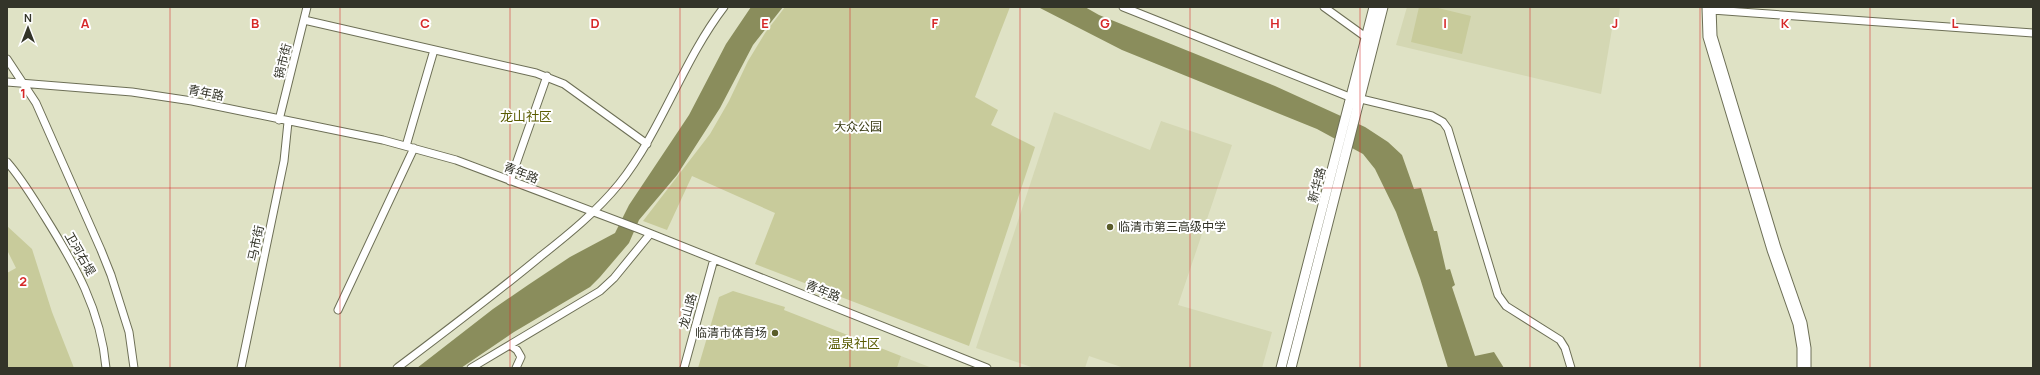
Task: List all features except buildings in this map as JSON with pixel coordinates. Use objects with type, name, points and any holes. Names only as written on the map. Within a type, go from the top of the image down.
[{"type":"main road","name":"新华路","points":[[1355,103],[1374,7]]},
{"type":"main road","name":"新华路","points":[[1291,368],[1355,103],[1383,7]]},
{"type":"main road","name":"新华路","points":[[1281,368],[1344,148]]},
{"type":"street","name":"锅市街","points":[[279,120],[307,7]]},
{"type":"street","points":[[397,368],[508,284],[594,213],[619,183],[647,144],[698,49],[724,7]]},
{"type":"street","points":[[1123,7],[1355,103],[1432,116],[1443,122],[1448,129],[1498,296],[1506,306],[1560,340],[1565,348],[1571,368]]},
{"type":"street","points":[[1324,7],[1367,38]]},
{"type":"street","points":[[1710,8],[2033,33]]},
{"type":"street","points":[[1710,8],[1707,37],[1771,250],[1800,334],[1801,368]]},
{"type":"street","points":[[1710,8],[1713,36],[1777,248],[1806,333],[1807,368]]},
{"type":"street","points":[[304,20],[548,76],[564,84],[647,144]]},
{"type":"street","points":[[406,146],[434,50]]},
{"type":"street","points":[[7,59],[24,83],[49,130],[111,275],[129,332],[134,368]]},
{"type":"street","points":[[510,181],[548,76]]},
{"type":"street","name":"青年路","points":[[7,82],[166,97],[383,140],[456,160],[714,259],[987,368]]},
{"type":"street","name":"马市街","points":[[241,368],[284,161],[288,122]]},
{"type":"street","points":[[338,310],[414,148]]},
{"type":"street","name":"卫河右堤","points":[[7,162],[21,180],[65,249],[84,283],[97,323],[106,368]]},
{"type":"street","points":[[471,368],[600,291],[614,278],[650,234]]},
{"type":"street","name":"龙山路","points":[[684,368],[714,259]]},
{"type":"street","points":[[510,345],[517,350],[521,357],[516,368]]},
{"type":"shaded area","points":[[751,7],[783,7],[753,45],[720,108],[677,175],[639,220],[629,243],[600,277],[590,287],[514,332],[461,368],[417,368],[493,309],[528,285],[570,257],[615,233],[629,205],[689,115],[726,44]]},
{"type":"shaded area","points":[[1038,7],[1085,7],[1099,15],[1275,86],[1365,127],[1388,142],[1402,155],[1414,189],[1421,188],[1434,231],[1437,231],[1446,270],[1450,269],[1455,285],[1452,287],[1475,356],[1494,352],[1504,368],[1448,368],[1420,278],[1396,212],[1375,169],[1363,154],[1317,129],[1122,50]]},
{"type":"shaded area","points":[[1407,7],[1620,7],[1617,29],[1612,29],[1601,94],[1396,45]]},
{"type":"shaded area","name":"临清市第三高级中学","points":[[1054,112],[1150,150],[1161,121],[1232,145],[1178,305],[1272,332],[1262,368],[1124,368],[1089,356],[1085,368],[1034,368],[976,348]]},
{"type":"shaded area","points":[[901,356],[932,368],[897,368]]},
{"type":"green space","name":"大众公园","points":[[785,7],[1010,7],[975,97],[998,110],[991,125],[1035,147],[969,346],[755,264],[775,213],[692,176],[667,230],[643,221],[710,134],[729,101],[748,61],[765,33]]},
{"type":"green space","points":[[1419,7],[1434,7],[1471,16],[1462,54],[1411,42]]},
{"type":"green space","points":[[7,226],[32,249],[52,312],[74,368],[7,368],[7,273],[16,268],[7,250]]},
{"type":"green space","name":"临清市体育场","points":[[733,291],[785,307],[784,310],[901,356],[897,368],[698,368],[719,297]]},
{"type":"place","name":"临清市第三高级中学","points":[[1110,227]]},
{"type":"place","name":"临清市体育场","points":[[775,333]]},
{"type":"district","name":"龙山社区","points":[[526,116]]},
{"type":"district","name":"温泉社区","points":[[854,343]]}]
